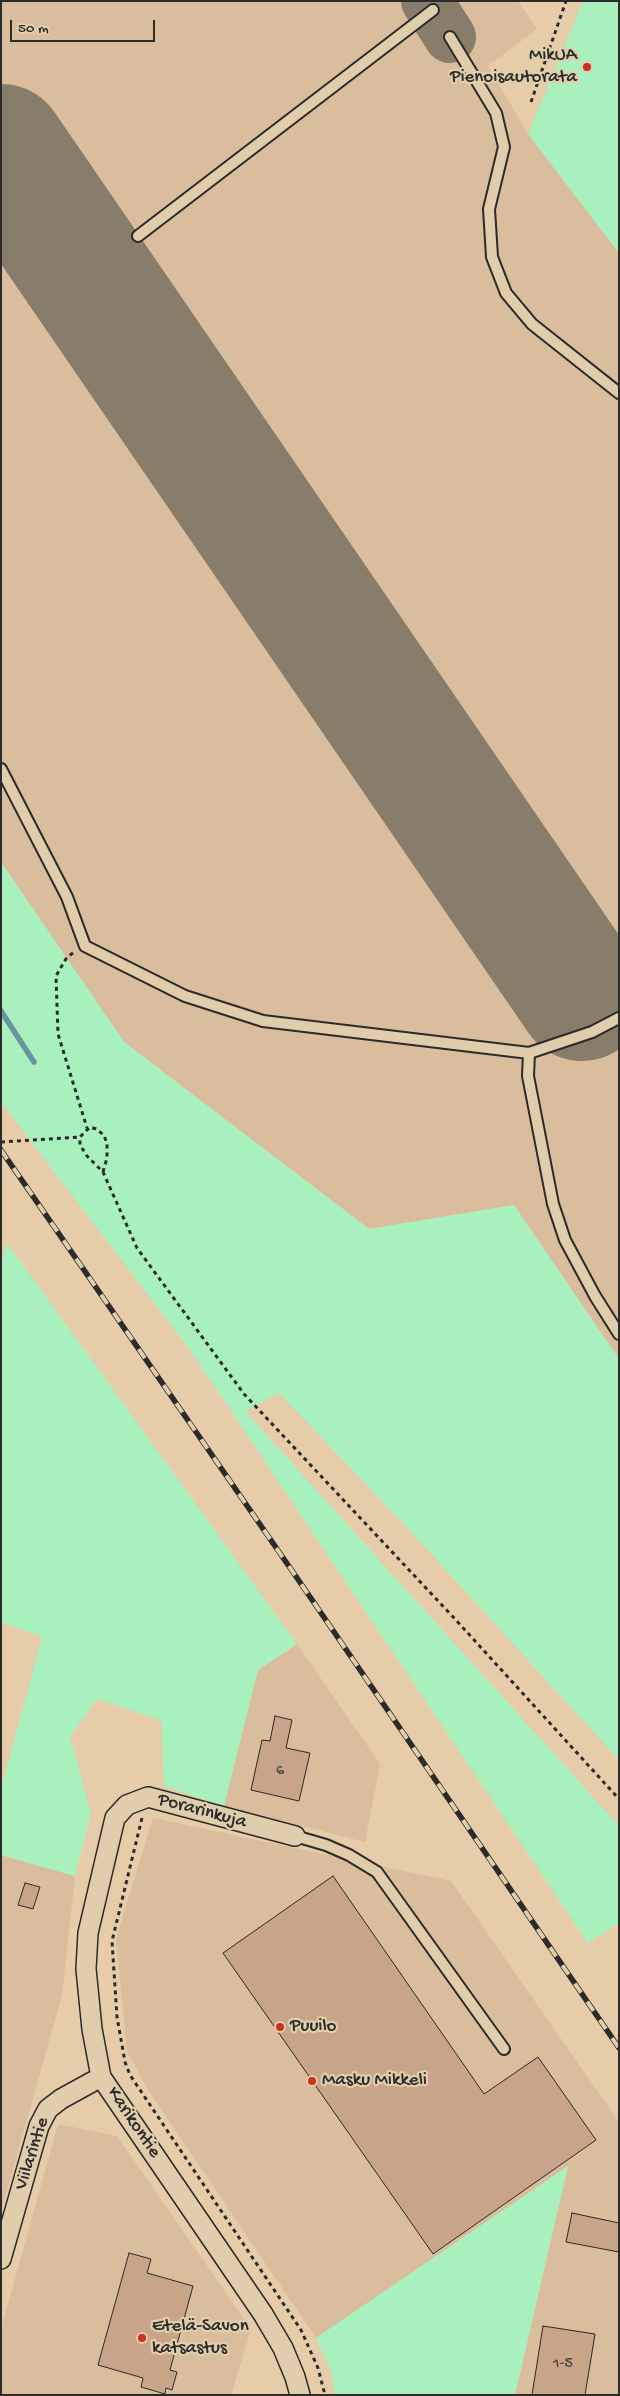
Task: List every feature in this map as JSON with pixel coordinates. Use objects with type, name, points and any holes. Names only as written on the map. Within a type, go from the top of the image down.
[{"type":"street","name":"Porarinkuja","points":[[116,1818],[127,1805],[148,1797],[295,1836]]},
{"type":"street","name":"Karikontie","points":[[116,1818],[86,1947],[86,1969],[92,2029],[102,2077],[263,2314],[283,2348],[300,2395]]},
{"type":"street","name":"Viilarintie","points":[[1,2259],[39,2126],[48,2109],[61,2099],[102,2077]]},
{"type":"lane","points":[[138,236],[433,10]]},
{"type":"lane","points":[[450,37],[496,113],[504,147],[489,209],[492,257],[506,293],[532,324],[619,393]]},
{"type":"lane","points":[[1,769],[67,897],[84,946],[185,996],[263,1021],[528,1053],[592,1032],[619,1018]]},
{"type":"lane","points":[[528,1053],[528,1076],[553,1204],[565,1240],[595,1296],[619,1334]]},
{"type":"lane","points":[[295,1836],[334,1848],[377,1872],[504,2048]]},
{"type":"path","points":[[531,102],[566,1]]},
{"type":"path","points":[[84,946],[67,957],[56,976],[58,1034],[87,1128]]},
{"type":"path","points":[[87,1128],[80,1137],[80,1145],[87,1156],[103,1172],[138,1248],[244,1394],[448,1611],[619,1799]]},
{"type":"path","points":[[87,1128],[96,1128],[104,1136],[107,1144],[107,1158],[103,1172]]},
{"type":"path","points":[[1,1142],[80,1137]]},
{"type":"path","points":[[148,1797],[112,1941],[117,2017],[124,2062],[144,2097],[301,2330],[318,2368],[326,2395]]},
{"type":"shaded area","points":[[1,1],[518,1],[537,29],[488,66],[528,134],[619,253],[619,1359],[514,1205],[369,1229],[124,1042],[1,862]]},
{"type":"shaded area","points":[[297,1644],[380,1764],[365,1842],[224,1806],[258,1670]]},
{"type":"shaded area","points":[[153,1818],[451,1881],[619,2122],[619,2395],[515,2395],[568,2166],[316,2338],[150,2093],[127,2052],[116,1939]]},
{"type":"shaded area","points":[[1,1855],[75,1876],[62,1995],[1,2212]]},
{"type":"shaded area","points":[[58,2124],[117,2136],[251,2329],[231,2395],[1,2395],[1,2329]]},
{"type":"green space","name":"MikUA Pienoisautorata","points":[[583,1],[619,1],[619,253],[528,134]]},
{"type":"green space","points":[[1,862],[124,1042],[369,1229],[514,1205],[619,1359],[619,1760],[402,1522],[279,1393],[245,1411],[619,1826],[619,1923],[588,1943],[190,1350],[1,1102]]},
{"type":"green space","points":[[7,1243],[297,1644],[258,1670],[224,1806],[164,1786],[161,1720],[97,1699],[70,1737],[91,1813],[75,1876],[1,1855],[1,1789],[42,1637],[1,1622],[1,1263]]},
{"type":"green space","points":[[568,2166],[515,2395],[335,2395],[331,2371],[316,2338]]},
{"type":"building","points":[[275,1716],[292,1720],[286,1748],[310,1753],[299,1801],[251,1790],[262,1740],[270,1741]]},
{"type":"building","points":[[333,1876],[484,2094],[538,2057],[596,2140],[433,2254],[223,1953]]},
{"type":"building","points":[[25,1883],[40,1887],[33,1909],[18,1905]]},
{"type":"building","points":[[572,2213],[619,2223],[619,2252],[566,2242]]},
{"type":"building","name":"Etelä-Savon katsastus","points":[[129,2253],[151,2259],[147,2273],[193,2286],[170,2370],[177,2372],[172,2390],[166,2388],[165,2394],[141,2387],[143,2378],[98,2365]]},
{"type":"building","points":[[543,2326],[595,2334],[585,2395],[532,2395]]},
{"type":"waterway","points":[[1,1011],[34,1062]]},
{"type":"taxiway","points":[[427,1],[450,37]]},
{"type":"runway","points":[[1,149],[582,996]]},
{"type":"railway","points":[[1,1150],[619,2048]]},
{"type":"place","name":"MikUA Pienoisautorata","points":[[587,67]]},
{"type":"place","name":"Puuilo","points":[[280,2027]]},
{"type":"place","name":"Masku Mikkeli","points":[[312,2081]]},
{"type":"place","name":"Etelä-Savon katsastus","points":[[142,2338]]}]
